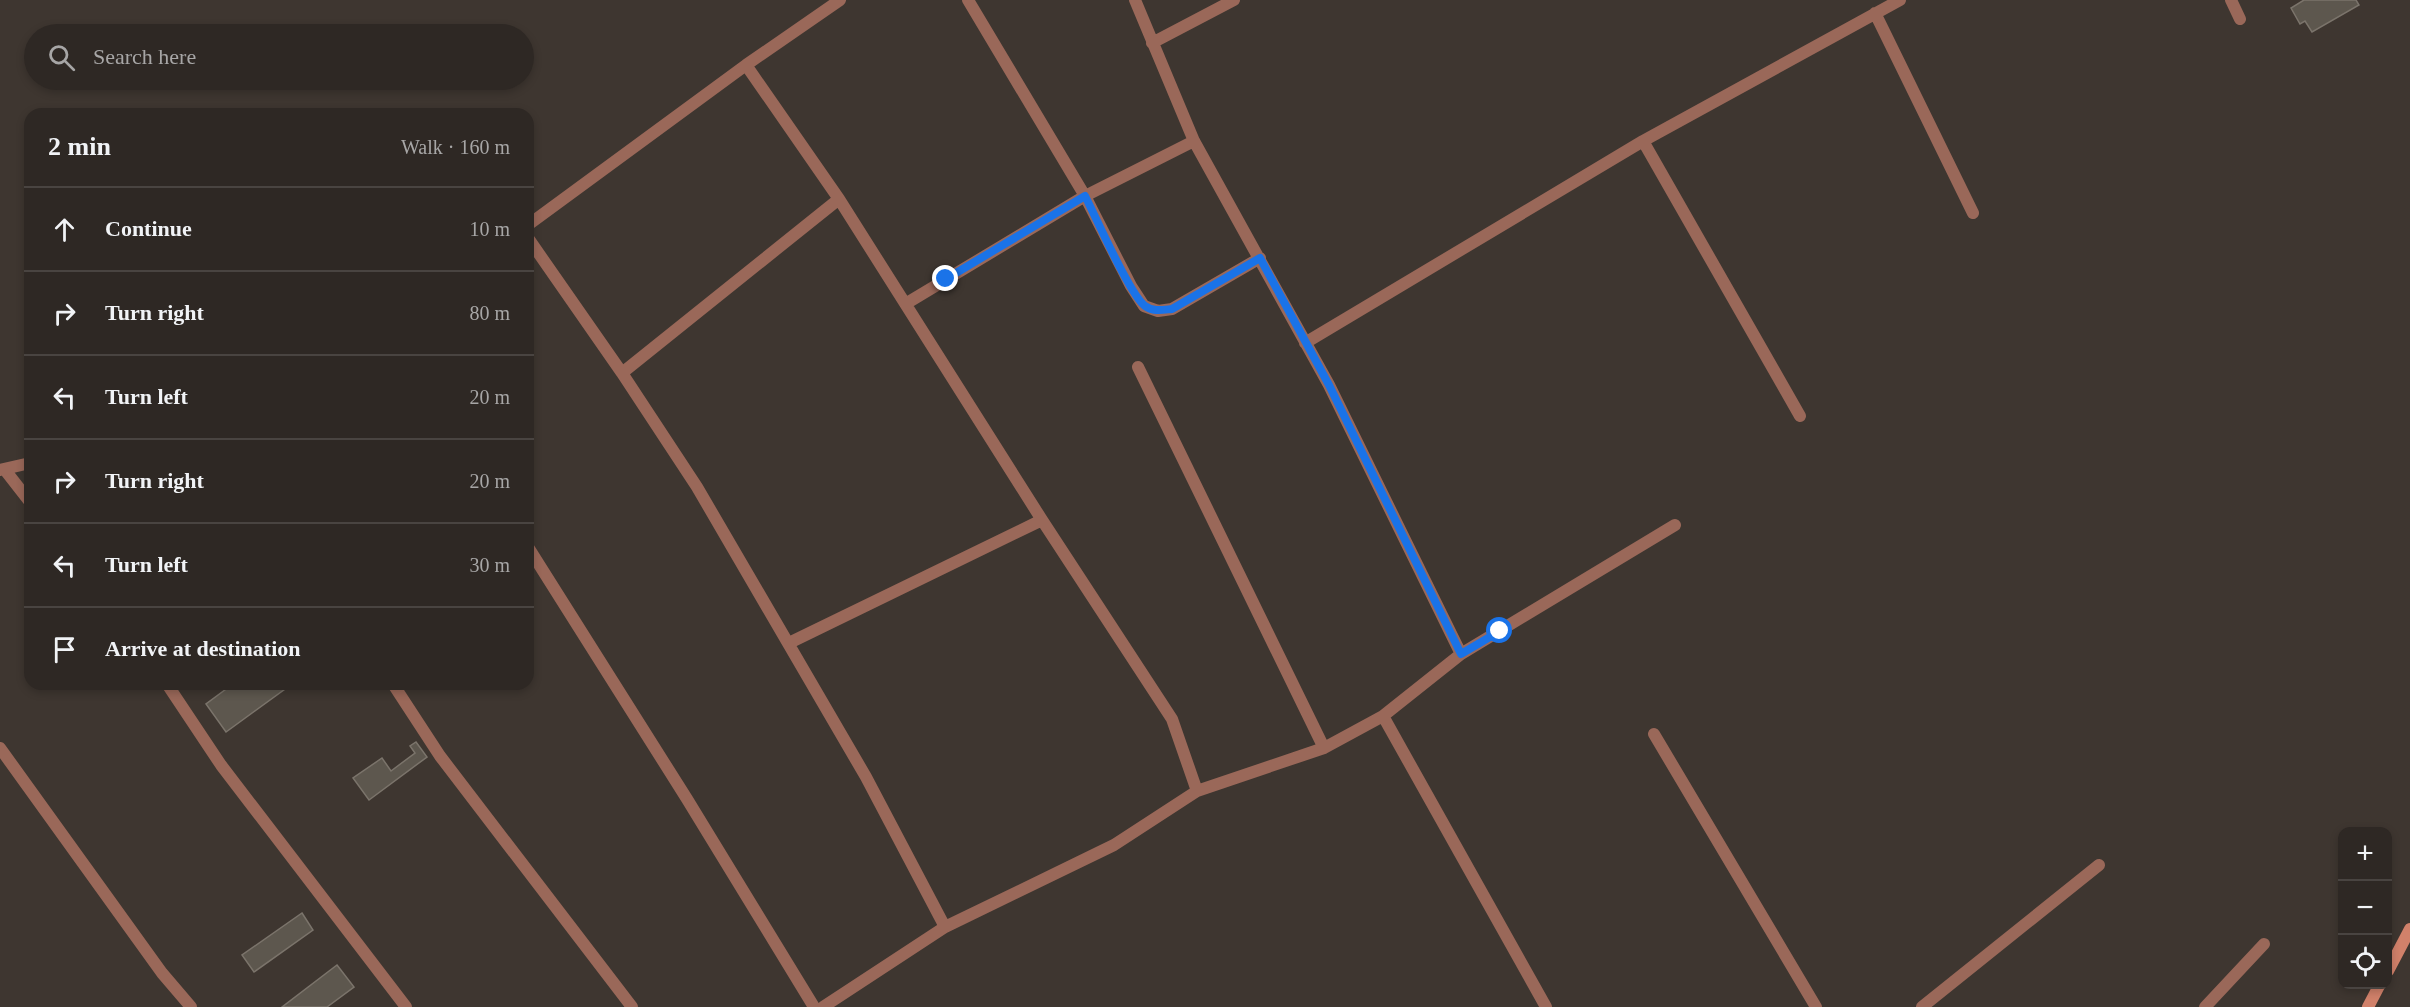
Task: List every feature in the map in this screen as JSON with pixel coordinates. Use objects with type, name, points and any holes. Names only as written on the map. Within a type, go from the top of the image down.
[{"type":"main road","points":[[2392,963],[2410,929]]},
{"type":"main road","points":[[2368,1007],[2377,989]]},
{"type":"street","points":[[534,221],[746,65],[840,0]]},
{"type":"street","points":[[968,0],[1085,196],[1131,286],[1144,306],[1158,311],[1172,309],[1260,258]]},
{"type":"street","points":[[1135,0],[1194,141],[1329,385],[1461,654]]},
{"type":"street","points":[[1152,43],[1234,0]]},
{"type":"street","points":[[1305,343],[1643,141],[1900,0]]},
{"type":"street","points":[[2231,0],[2240,19]]},
{"type":"street","points":[[1875,13],[1973,213]]},
{"type":"street","points":[[746,65],[839,199],[907,303],[1042,520],[1172,719],[1197,791]]},
{"type":"street","points":[[907,303],[1085,196],[1194,141]]},
{"type":"street","points":[[1643,141],[1800,416]]},
{"type":"street","points":[[622,373],[839,199]]},
{"type":"street","points":[[534,247],[622,373],[697,487],[866,777],[945,927]]},
{"type":"street","points":[[1138,367],[1324,748]]},
{"type":"street","points":[[24,464],[2,470],[24,495]]},
{"type":"street","points":[[789,643],[1042,520]]},
{"type":"street","points":[[823,1007],[945,927],[1114,845],[1197,791],[1324,748],[1383,716],[1461,654],[1675,525]]},
{"type":"street","points":[[534,556],[681,789],[814,1007]]},
{"type":"street","points":[[170,690],[221,765],[406,1007]]},
{"type":"street","points":[[397,690],[440,756],[632,1007]]},
{"type":"street","points":[[1383,716],[1546,1007]]},
{"type":"street","points":[[1654,734],[1816,1007]]},
{"type":"street","points":[[0,748],[162,974],[191,1007]]},
{"type":"street","points":[[1922,1007],[2098,864]]},
{"type":"street","points":[[2205,1007],[2264,944]]},
{"type":"building","points":[[2304,0],[2356,0],[2359,5],[2312,32],[2305,21],[2300,24],[2291,8]]},
{"type":"building","points":[[225,690],[284,690],[226,732],[206,704]]},
{"type":"building","points":[[416,742],[427,757],[369,800],[353,778],[382,758],[391,771],[415,753],[410,746]]},
{"type":"building","points":[[302,913],[313,930],[254,972],[242,955]]},
{"type":"building","points":[[337,965],[354,987],[327,1007],[282,1007]]},
{"type":"route","points":[[946,279],[1085,196],[1131,286],[1144,306],[1158,311],[1172,309],[1260,258],[1329,385],[1461,654],[1500,631]]}]
